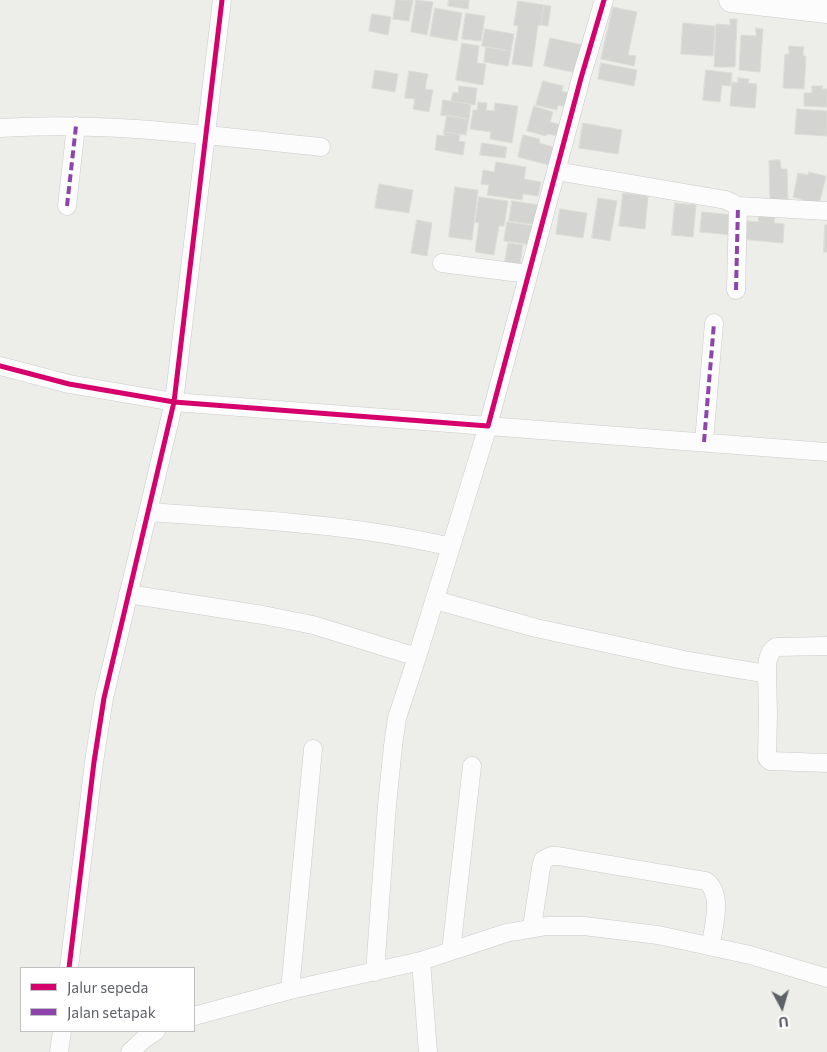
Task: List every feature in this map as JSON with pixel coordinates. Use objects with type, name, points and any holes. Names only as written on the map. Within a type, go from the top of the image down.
[{"type":"street","points":[[69,967],[94,762],[106,689],[174,402],[222,0]]},
{"type":"street","points":[[375,972],[387,805],[397,718],[488,426],[604,0]]},
{"type":"street","points":[[731,0],[827,11]]},
{"type":"street","points":[[0,128],[44,125],[117,127],[321,147]]},
{"type":"street","points":[[67,206],[76,126]]},
{"type":"street","points":[[556,171],[726,200],[738,206],[827,211]]},
{"type":"street","points":[[736,290],[738,206]]},
{"type":"street","points":[[442,263],[528,274]]},
{"type":"street","points":[[704,442],[714,323]]},
{"type":"street","points":[[0,366],[69,384],[174,402],[827,452]]},
{"type":"street","points":[[148,512],[341,529],[421,540],[451,547]]},
{"type":"street","points":[[128,594],[263,615],[313,625],[417,657]]},
{"type":"street","points":[[435,600],[536,628],[684,660],[767,674]]},
{"type":"street","points":[[827,646],[776,647],[771,651],[767,674],[767,758],[770,761],[827,763]]},
{"type":"street","points":[[290,990],[313,749]]},
{"type":"street","points":[[451,951],[472,766]]},
{"type":"street","points":[[532,927],[543,860],[551,856],[558,856],[706,881],[716,894],[716,910],[710,945]]},
{"type":"street","points":[[195,1016],[290,990],[421,961],[506,933],[532,927],[562,925],[658,934],[777,962],[827,978]]},
{"type":"street","points":[[421,961],[428,1052]]},
{"type":"street","points":[[59,1052],[62,1032]]},
{"type":"street","points":[[130,1052],[154,1032]]},
{"type":"building","points":[[396,0],[413,0],[409,21],[393,19]]},
{"type":"building","points":[[416,0],[433,2],[427,35],[411,32]]},
{"type":"building","points":[[449,0],[469,0],[468,9],[448,6]]},
{"type":"building","points":[[518,1],[544,5],[541,25],[538,25],[532,67],[512,64],[518,26],[514,25]]},
{"type":"building","points":[[544,5],[551,6],[548,26],[541,25]]},
{"type":"building","points":[[613,7],[637,12],[628,55],[636,56],[634,66],[601,59]]},
{"type":"building","points":[[435,8],[462,13],[457,41],[430,36]]},
{"type":"building","points":[[466,13],[485,16],[481,41],[462,39]]},
{"type":"building","points":[[372,14],[391,17],[388,35],[369,31]]},
{"type":"building","points":[[730,19],[737,19],[735,67],[714,67],[716,24],[730,25]]},
{"type":"building","points":[[683,23],[715,26],[713,56],[681,54]]},
{"type":"building","points":[[756,28],[763,29],[760,72],[739,70],[741,35],[756,36]]},
{"type":"building","points":[[485,29],[514,34],[511,51],[482,46]]},
{"type":"building","points":[[550,38],[583,45],[577,73],[544,66]]},
{"type":"building","points":[[462,43],[479,46],[477,63],[486,64],[483,85],[456,80]]},
{"type":"building","points":[[789,46],[804,47],[803,56],[806,56],[804,89],[783,88],[785,54],[789,54]]},
{"type":"building","points":[[486,47],[511,51],[508,66],[484,62]]},
{"type":"building","points":[[601,63],[637,70],[634,86],[598,79]]},
{"type":"building","points":[[375,70],[398,74],[395,92],[372,88]]},
{"type":"building","points":[[706,70],[732,73],[731,86],[722,85],[720,102],[703,100]]},
{"type":"building","points":[[409,71],[428,74],[425,89],[433,90],[429,112],[413,109],[415,99],[405,98]]},
{"type":"building","points":[[738,78],[749,79],[748,83],[757,84],[755,108],[730,106],[732,82],[738,83]]},
{"type":"building","points":[[543,81],[563,86],[562,91],[569,93],[565,107],[558,105],[557,110],[536,105]]},
{"type":"building","points":[[459,86],[477,88],[475,105],[451,101],[453,92],[458,93]]},
{"type":"building","points":[[812,86],[823,86],[822,89],[827,89],[827,107],[804,106],[804,93],[812,93]]},
{"type":"building","points":[[443,100],[471,104],[469,119],[441,115]]},
{"type":"building","points":[[478,102],[487,103],[486,110],[494,111],[495,103],[518,106],[512,143],[490,139],[491,132],[470,129],[473,110],[477,110]]},
{"type":"building","points":[[534,106],[553,112],[550,122],[561,125],[558,136],[547,134],[546,136],[527,131]]},
{"type":"building","points":[[797,109],[827,111],[827,136],[795,134]]},
{"type":"building","points":[[447,115],[469,119],[466,135],[444,132]]},
{"type":"building","points":[[583,123],[622,130],[618,154],[579,148]]},
{"type":"building","points":[[444,132],[460,134],[459,141],[465,142],[463,155],[435,150],[437,135],[444,136]]},
{"type":"building","points":[[523,135],[540,139],[539,143],[557,148],[553,166],[518,157]]},
{"type":"building","points":[[482,143],[507,147],[505,158],[480,155]]},
{"type":"building","points":[[780,160],[781,169],[787,169],[788,202],[770,202],[769,161]]},
{"type":"building","points":[[496,162],[526,167],[524,179],[541,182],[538,196],[523,194],[522,200],[487,195],[489,185],[481,184],[483,170],[494,172]]},
{"type":"building","points":[[809,172],[826,176],[818,209],[802,206],[803,200],[793,197],[798,173],[808,175]]},
{"type":"building","points":[[379,184],[413,190],[409,213],[375,208]]},
{"type":"building","points":[[455,187],[478,190],[472,240],[449,237]]},
{"type":"building","points":[[623,193],[648,196],[645,229],[619,226]]},
{"type":"building","points":[[479,197],[508,201],[504,226],[499,226],[494,255],[475,252],[479,223],[475,222]]},
{"type":"building","points":[[598,198],[617,201],[610,241],[592,238]]},
{"type":"building","points":[[512,201],[540,205],[537,225],[509,221]]},
{"type":"building","points":[[675,203],[696,205],[693,237],[672,235]]},
{"type":"building","points":[[560,209],[587,213],[583,238],[556,234]]},
{"type":"building","points":[[702,212],[734,215],[732,235],[700,232]]},
{"type":"building","points":[[759,213],[775,214],[774,223],[784,224],[783,243],[740,239],[741,220],[758,222]]},
{"type":"building","points":[[417,220],[432,223],[427,256],[411,253]]},
{"type":"building","points":[[507,222],[535,226],[532,245],[504,241]]},
{"type":"building","points":[[825,225],[827,225],[827,252],[824,252]]},
{"type":"building","points":[[508,243],[523,245],[519,270],[504,268]]},
{"type":"marked path","points":[[67,206],[76,126]]},
{"type":"marked path","points":[[736,290],[738,206]]},
{"type":"marked path","points":[[704,442],[714,323]]},
{"type":"cycle path","points":[[69,967],[94,762],[104,698],[174,402],[222,0]]},
{"type":"cycle path","points":[[0,366],[69,384],[174,402],[488,426],[581,78],[604,0]]}]
